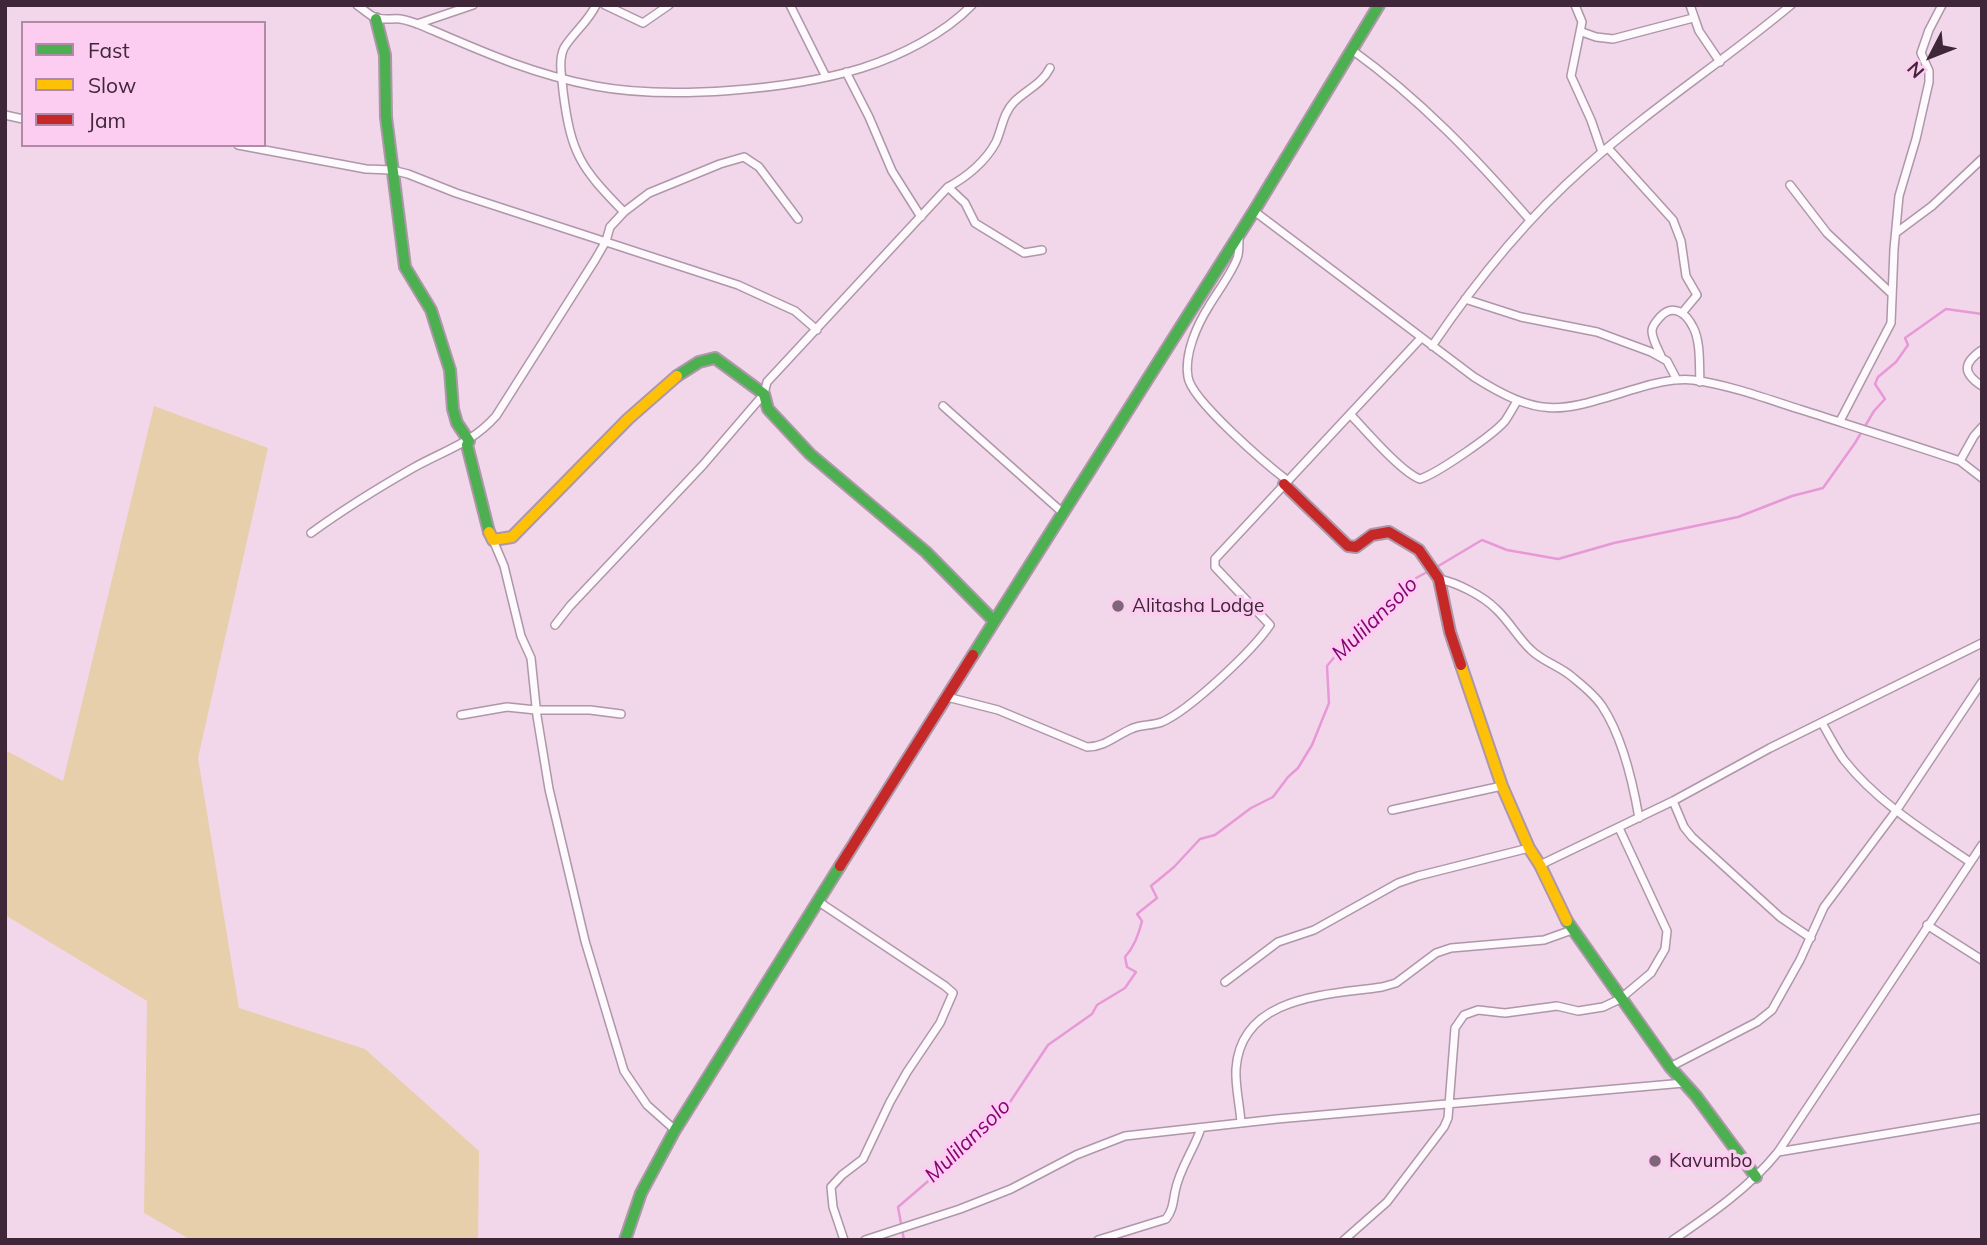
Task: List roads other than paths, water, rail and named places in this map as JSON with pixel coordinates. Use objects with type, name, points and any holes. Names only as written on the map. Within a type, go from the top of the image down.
[{"type":"street","points":[[357,5],[371,12],[416,24],[511,65],[598,87],[643,92],[747,88],[826,77],[865,67],[915,45],[948,25],[972,5]]},
{"type":"street","points":[[416,24],[473,5]]},
{"type":"street","points":[[596,5],[565,47],[561,65],[568,128],[583,167],[624,212]]},
{"type":"street","points":[[605,5],[643,23],[669,5]]},
{"type":"street","points":[[790,5],[826,77]]},
{"type":"street","points":[[625,1240],[641,1193],[675,1130],[1254,211],[1379,5]]},
{"type":"street","points":[[1575,5],[1581,15],[1582,32],[1571,76],[1605,150],[1667,212],[1679,230],[1685,270],[1697,295],[1682,313]]},
{"type":"street","points":[[1690,5],[1693,18],[1720,62]]},
{"type":"street","points":[[1432,346],[1465,299],[1530,220],[1605,150],[1791,5]]},
{"type":"street","points":[[1840,422],[1891,323],[1899,196],[1929,82],[1929,71],[1921,53],[1942,5]]},
{"type":"street","points":[[371,12],[385,55],[386,117],[405,267],[431,310],[450,370],[453,409],[457,423],[470,441]]},
{"type":"street","points":[[1582,32],[1613,39],[1693,18]]},
{"type":"street","points":[[1352,50],[1431,113],[1477,159],[1530,220]]},
{"type":"street","points":[[555,625],[703,465],[764,394],[767,382],[948,187],[964,179],[981,161],[996,142],[1002,122],[1012,105],[1043,79],[1050,68]]},
{"type":"street","points":[[846,72],[892,171],[921,217]]},
{"type":"street","points":[[249,147],[366,169],[392,170],[738,285],[795,311],[817,330]]},
{"type":"street","points":[[675,1130],[647,1105],[624,1070],[585,941],[549,789],[531,659],[521,636],[504,566],[487,529],[467,445],[496,416],[606,241],[610,226],[649,193],[744,157],[759,167],[799,219]]},
{"type":"street","points":[[1897,232],[1932,206],[1982,159]]},
{"type":"street","points":[[1790,186],[1826,233],[1892,294]]},
{"type":"street","points":[[948,187],[965,203],[975,223],[1024,253],[1042,250]]},
{"type":"street","points":[[1254,211],[1474,377],[1517,401],[1542,408],[1560,408],[1677,380],[1700,382],[1757,396],[1960,461],[1982,478]]},
{"type":"street","points":[[1239,234],[1238,255],[1202,316],[1192,342],[1187,375],[1191,386],[1201,400],[1348,546],[1356,548],[1372,535],[1389,531],[1419,550],[1436,573],[1450,632],[1502,786],[1555,900],[1572,930],[1620,999],[1756,1177]]},
{"type":"street","points":[[1465,299],[1541,322],[1597,332],[1661,357],[1671,367],[1677,380]]},
{"type":"street","points":[[1661,357],[1652,326],[1671,309],[1682,313],[1696,333],[1700,382]]},
{"type":"street","points":[[947,697],[998,709],[1087,747],[1099,747],[1134,727],[1161,722],[1175,715],[1243,656],[1270,625],[1213,563],[1421,338]]},
{"type":"street","points":[[1982,350],[1969,359],[1967,365],[1972,380],[1982,386]]},
{"type":"street","points":[[493,540],[512,537],[630,418],[696,363],[715,358],[764,394],[768,410],[810,454],[917,543],[994,621]]},
{"type":"street","points":[[1350,414],[1414,477],[1420,479],[1439,470],[1486,438],[1504,421],[1517,401]]},
{"type":"street","points":[[943,406],[1063,513]]},
{"type":"street","points":[[1960,461],[1982,427]]},
{"type":"street","points":[[311,533],[348,506],[410,470],[446,450],[470,441]]},
{"type":"street","points":[[1436,573],[1496,608],[1534,653],[1553,663],[1592,694],[1603,708],[1615,732],[1634,789],[1639,818]]},
{"type":"street","points":[[1540,865],[1673,801],[1770,748],[1978,645],[1982,652]]},
{"type":"street","points":[[1670,1067],[1757,1022],[1772,1010],[1811,938],[1824,906],[1896,811],[1982,682]]},
{"type":"street","points":[[461,715],[507,707],[621,714]]},
{"type":"street","points":[[1822,723],[1844,759],[1896,811],[1970,862]]},
{"type":"street","points":[[1392,810],[1502,786]]},
{"type":"street","points":[[1673,801],[1684,827],[1692,837],[1780,917],[1811,938]]},
{"type":"street","points":[[1344,1240],[1387,1202],[1444,1128],[1448,1118],[1455,1028],[1468,1012],[1478,1010],[1505,1013],[1557,1006],[1578,1011],[1603,1007],[1620,999],[1659,962],[1667,940],[1667,931],[1619,828]]},
{"type":"street","points":[[1673,1240],[1715,1211],[1756,1177],[1778,1152],[1982,845]]},
{"type":"street","points":[[1225,982],[1278,942],[1314,930],[1398,883],[1529,848]]},
{"type":"street","points":[[819,902],[953,993],[940,1023],[890,1102],[863,1159],[831,1187],[833,1207],[844,1240]]},
{"type":"street","points":[[1927,925],[1982,960]]},
{"type":"street","points":[[1241,1123],[1236,1068],[1247,1035],[1255,1024],[1273,1010],[1293,1001],[1396,983],[1436,953],[1451,948],[1544,940],[1572,930]]},
{"type":"street","points":[[865,1240],[1011,1189],[1076,1155],[1125,1136],[1685,1083]]},
{"type":"street","points":[[1778,1152],[1982,1118]]},
{"type":"street","points":[[1098,1240],[1166,1219],[1172,1207],[1179,1176],[1196,1143],[1200,1128]]},
{"type":"waterway","name":"Mulilansolo","points":[[1435,568],[1482,540],[1507,550],[1558,559],[1614,543],[1738,517],[1792,496],[1823,488],[1874,411],[1885,399],[1875,384],[1878,377],[1896,362],[1908,345],[1905,338],[1946,309],[1982,314]]},
{"type":"waterway","name":"Mulilansolo","points":[[904,1240],[898,1207],[976,1140],[1004,1111],[1048,1045],[1092,1014],[1097,1005],[1125,988],[1136,972],[1127,967],[1125,957],[1134,945],[1141,926],[1142,921],[1137,914],[1157,898],[1151,886],[1174,867],[1200,839],[1215,835],[1251,808],[1273,797],[1298,768],[1312,745],[1329,703],[1327,666],[1346,643],[1367,627],[1390,600],[1416,578],[1429,571]]},
{"type":"place","name":"Alitasha Lodge","points":[[1118,606]]},
{"type":"place","name":"Kavumbo","points":[[1655,1161]]}]
